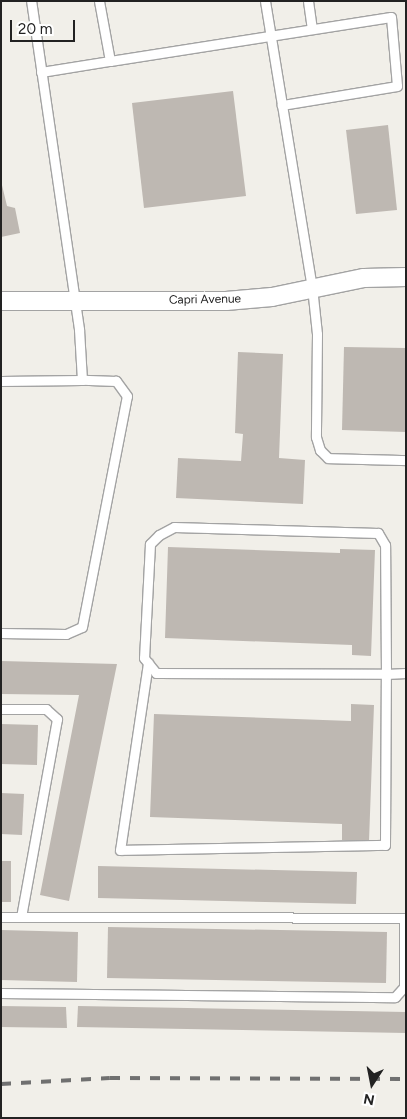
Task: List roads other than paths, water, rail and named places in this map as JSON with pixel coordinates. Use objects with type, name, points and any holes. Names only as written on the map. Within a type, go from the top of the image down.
[{"type":"street","name":"Capri Avenue","points":[[1,301],[73,299],[226,301],[272,297],[312,287],[364,278],[406,277]]},
{"type":"lane","points":[[31,1],[73,299],[82,380]]},
{"type":"lane","points":[[99,1],[110,61]]},
{"type":"lane","points":[[265,1],[312,287],[317,334],[314,421],[320,450],[328,458],[406,460]]},
{"type":"lane","points":[[308,1],[312,28]]},
{"type":"lane","points":[[41,72],[391,17],[397,86],[282,105]]},
{"type":"lane","points":[[1,381],[116,381],[127,396],[82,626],[66,634],[1,633]]},
{"type":"lane","points":[[148,663],[120,850],[385,845],[386,674],[385,545],[378,533],[174,527],[159,535],[150,544],[144,658],[148,663],[156,673],[386,674],[406,673]]},
{"type":"lane","points":[[1,709],[46,709],[57,719],[21,917]]},
{"type":"lane","points":[[1,917],[405,918],[404,987],[395,997],[1,993]]},
{"type":"railway","points":[[1,1084],[110,1078],[406,1079]]}]
